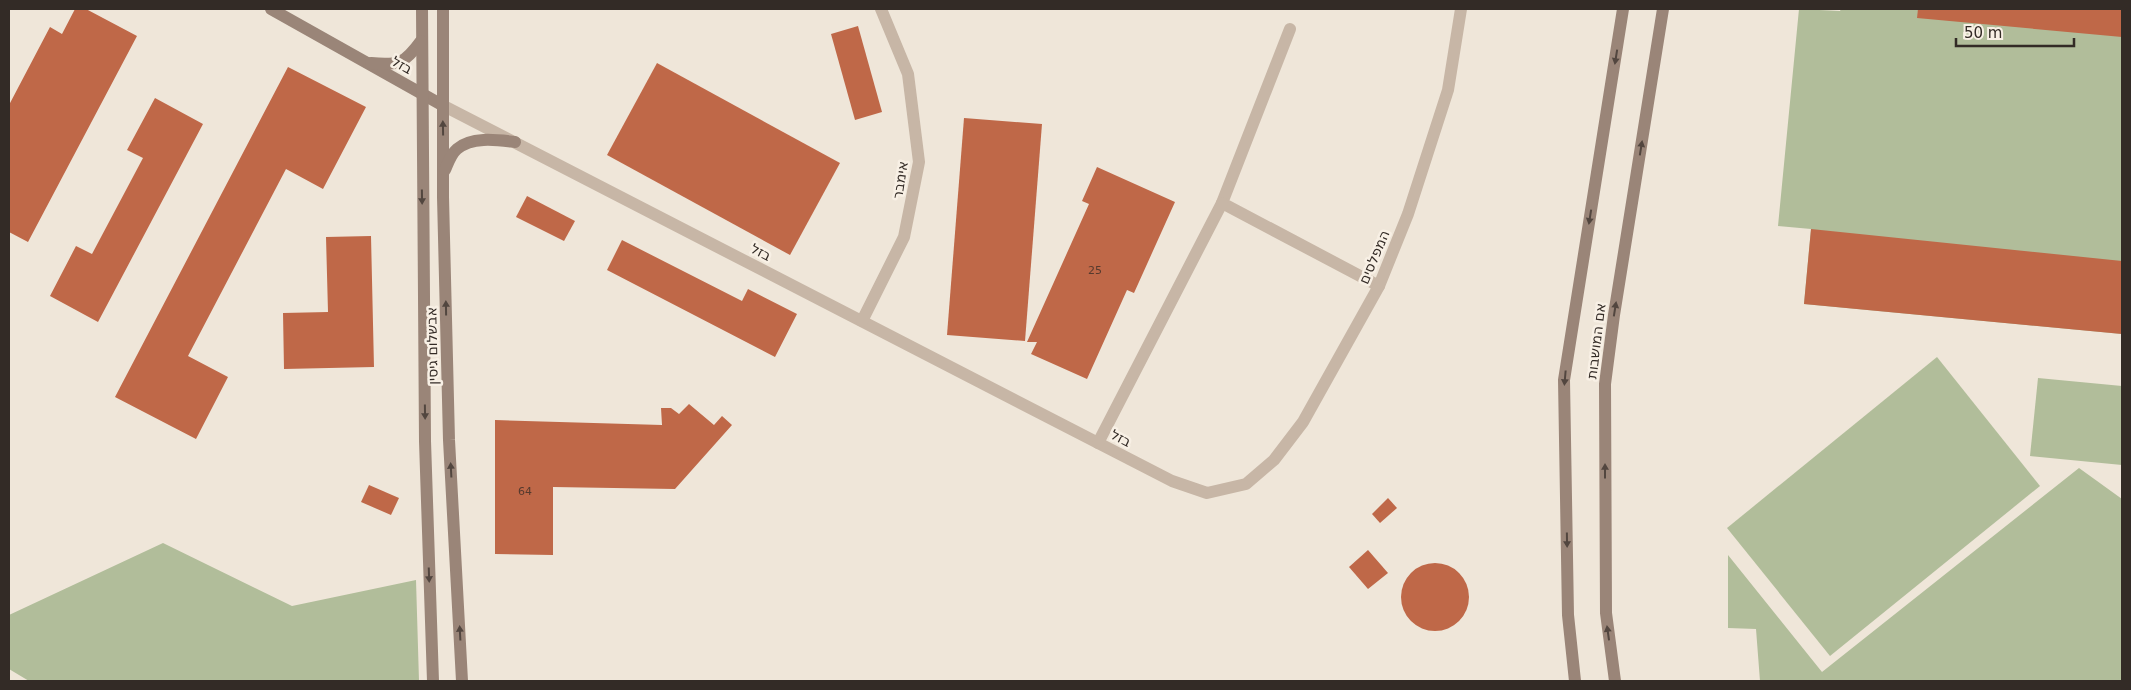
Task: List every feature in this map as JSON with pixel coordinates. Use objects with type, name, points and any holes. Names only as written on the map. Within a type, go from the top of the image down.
[{"type":"street","name":"בזל","points":[[271,9],[442,105],[1172,481],[1207,492],[1246,484]]},
{"type":"street","name":"אבשלום גיסין","points":[[422,9],[421,93],[425,441],[433,681]]},
{"type":"street","name":"אבשלום גיסין","points":[[443,9],[442,105],[449,440],[462,681]]},
{"type":"street","name":"אימבר","points":[[862,321],[904,237],[919,162],[908,74],[881,9]]},
{"type":"street","name":"המפלסים","points":[[1246,484],[1274,460],[1303,422],[1379,286],[1408,214],[1448,90],[1461,9]]},
{"type":"street","name":"אם המושבות","points":[[1575,681],[1568,615],[1564,380],[1623,9]]},
{"type":"street","name":"אם המושבות","points":[[1615,681],[1606,613],[1605,384],[1615,305],[1663,9]]},
{"type":"street","points":[[1098,443],[1222,203],[1290,29]]},
{"type":"street","points":[[367,63],[386,65],[403,62],[410,57],[421,41]]},
{"type":"street","points":[[443,174],[457,149],[466,144],[492,140],[515,142]]},
{"type":"street","points":[[1222,203],[1379,286]]},
{"type":"green space","points":[[1799,9],[1840,11],[1841,9],[2122,9],[2122,334],[1804,304],[1811,229],[1778,226]]},
{"type":"green space","points":[[1937,357],[2040,486],[1830,656],[1727,528]]},
{"type":"green space","points":[[2038,378],[2122,386],[2122,465],[2030,456]]},
{"type":"green space","points":[[2079,468],[2122,499],[2122,681],[1760,681],[1756,629],[1728,628],[1728,555],[1822,672]]},
{"type":"green space","points":[[163,543],[292,606],[416,580],[419,681],[29,681],[9,669],[9,615]]},
{"type":"building","points":[[75,9],[86,9],[137,36],[28,242],[9,232],[9,105],[50,27],[62,34]]},
{"type":"building","points":[[1918,9],[2122,9],[2122,37],[1917,18]]},
{"type":"building","points":[[858,26],[882,112],[855,120],[831,34]]},
{"type":"building","points":[[657,63],[840,163],[790,255],[607,155]]},
{"type":"building","points":[[288,67],[366,107],[323,189],[286,169],[188,356],[228,377],[196,439],[115,397]]},
{"type":"building","points":[[155,98],[203,124],[98,322],[50,296],[76,246],[92,254],[143,158],[127,150]]},
{"type":"building","points":[[964,118],[1042,124],[1025,341],[947,335]]},
{"type":"building","points":[[1097,167],[1175,202],[1134,293],[1127,290],[1087,379],[1031,354],[1037,342],[1027,342],[1089,204],[1082,201]]},
{"type":"building","points":[[527,196],[575,221],[564,241],[516,217]]},
{"type":"building","points":[[1811,229],[2122,261],[2122,334],[1804,304]]},
{"type":"building","points":[[371,236],[374,367],[284,369],[283,313],[328,312],[326,237]]},
{"type":"building","points":[[622,240],[742,301],[748,289],[797,314],[775,357],[607,270]]},
{"type":"building","points":[[689,404],[714,425],[722,416],[732,425],[675,489],[553,487],[553,555],[495,554],[495,420],[662,425],[661,408],[671,408],[679,414]]},
{"type":"building","points":[[369,485],[399,498],[391,515],[361,502]]},
{"type":"building","points":[[1388,498],[1397,508],[1380,523],[1372,514]]},
{"type":"building","points":[[1368,550],[1388,573],[1368,589],[1349,567]]},
{"type":"building","points":[[1428,563],[1442,563],[1454,568],[1464,578],[1469,590],[1469,604],[1464,616],[1454,626],[1442,631],[1428,631],[1416,626],[1406,616],[1401,604],[1401,590],[1406,578],[1416,568]]}]
